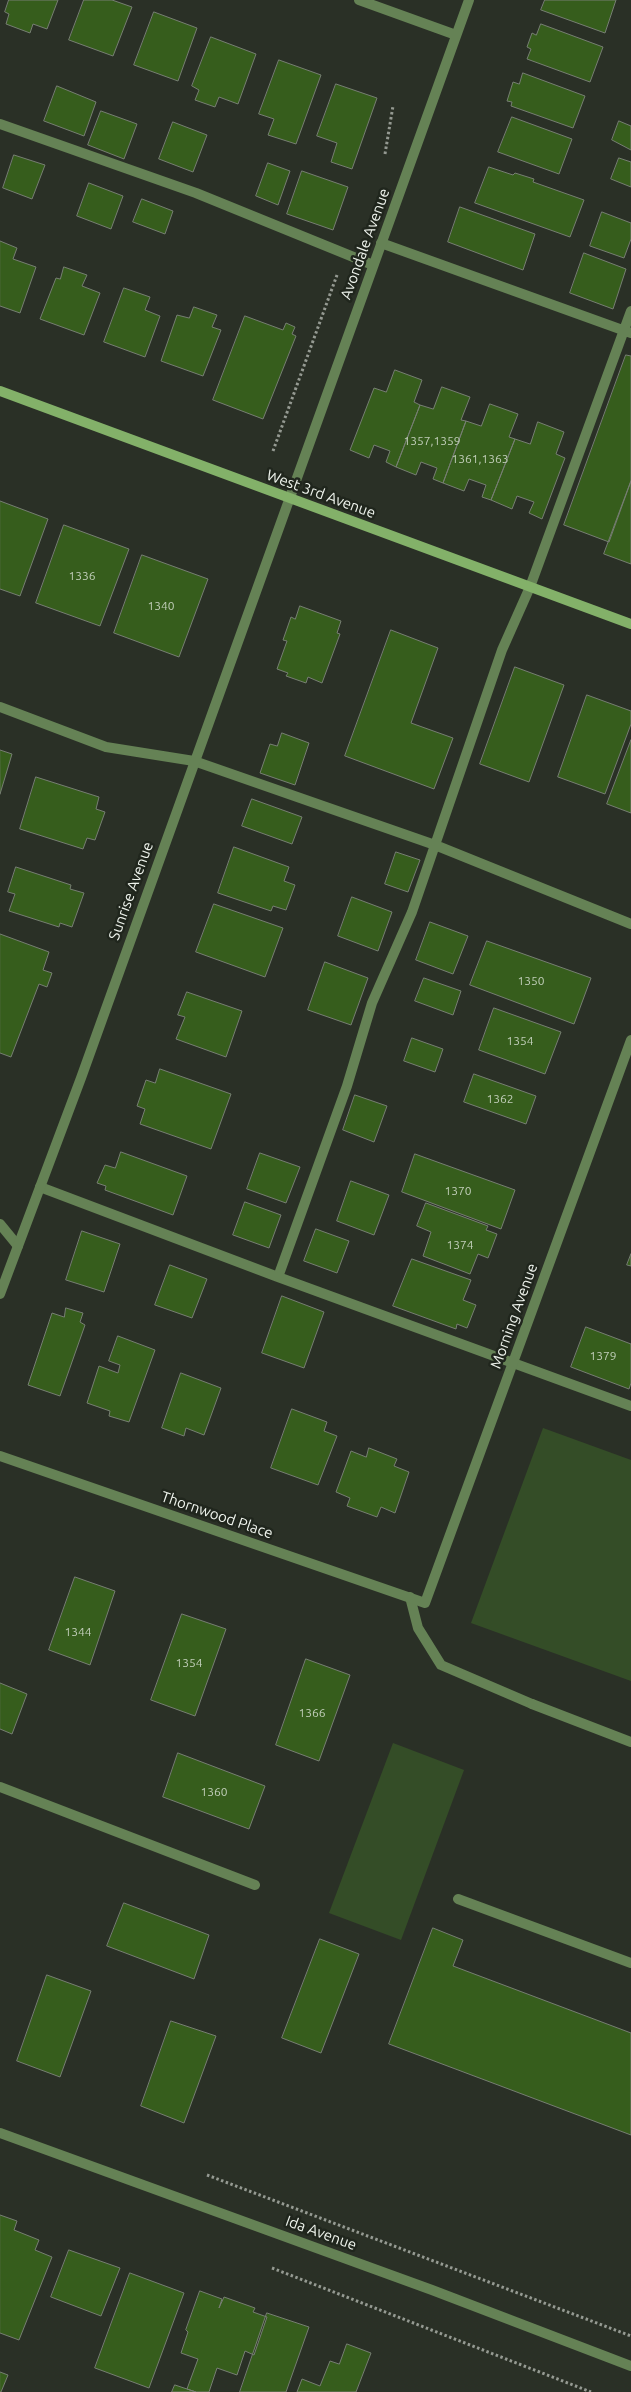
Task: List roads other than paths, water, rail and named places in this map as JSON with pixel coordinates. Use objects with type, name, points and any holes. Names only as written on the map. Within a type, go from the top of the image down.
[{"type":"street","points":[[359,0],[456,35]]},
{"type":"street","name":"Avondale Avenue","points":[[289,498],[469,0]]},
{"type":"street","points":[[0,124],[196,193],[373,266]]},
{"type":"street","points":[[381,243],[627,332]]},
{"type":"street","points":[[278,1277],[347,1086],[372,1003],[412,912],[502,650],[530,586],[627,332],[631,311]]},
{"type":"street","name":"West 3rd Avenue","points":[[0,391],[631,624]]},
{"type":"street","name":"Sunrise Avenue","points":[[0,1294],[289,498]]},
{"type":"street","points":[[0,706],[106,747],[194,761],[435,845],[631,924]]},
{"type":"street","name":"Morning Avenue","points":[[424,1602],[631,1040]]},
{"type":"street","points":[[40,1187],[512,1364],[631,1406]]},
{"type":"street","points":[[0,1224],[18,1246]]},
{"type":"street","name":"Thornwood Place","points":[[0,1456],[424,1602]]},
{"type":"street","points":[[410,1597],[418,1628],[441,1665],[532,1704],[631,1742]]},
{"type":"street","points":[[0,1787],[255,1885]]},
{"type":"street","points":[[458,1899],[631,1963]]},
{"type":"street","name":"Ida Avenue","points":[[0,2133],[432,2290],[631,2366]]}]
